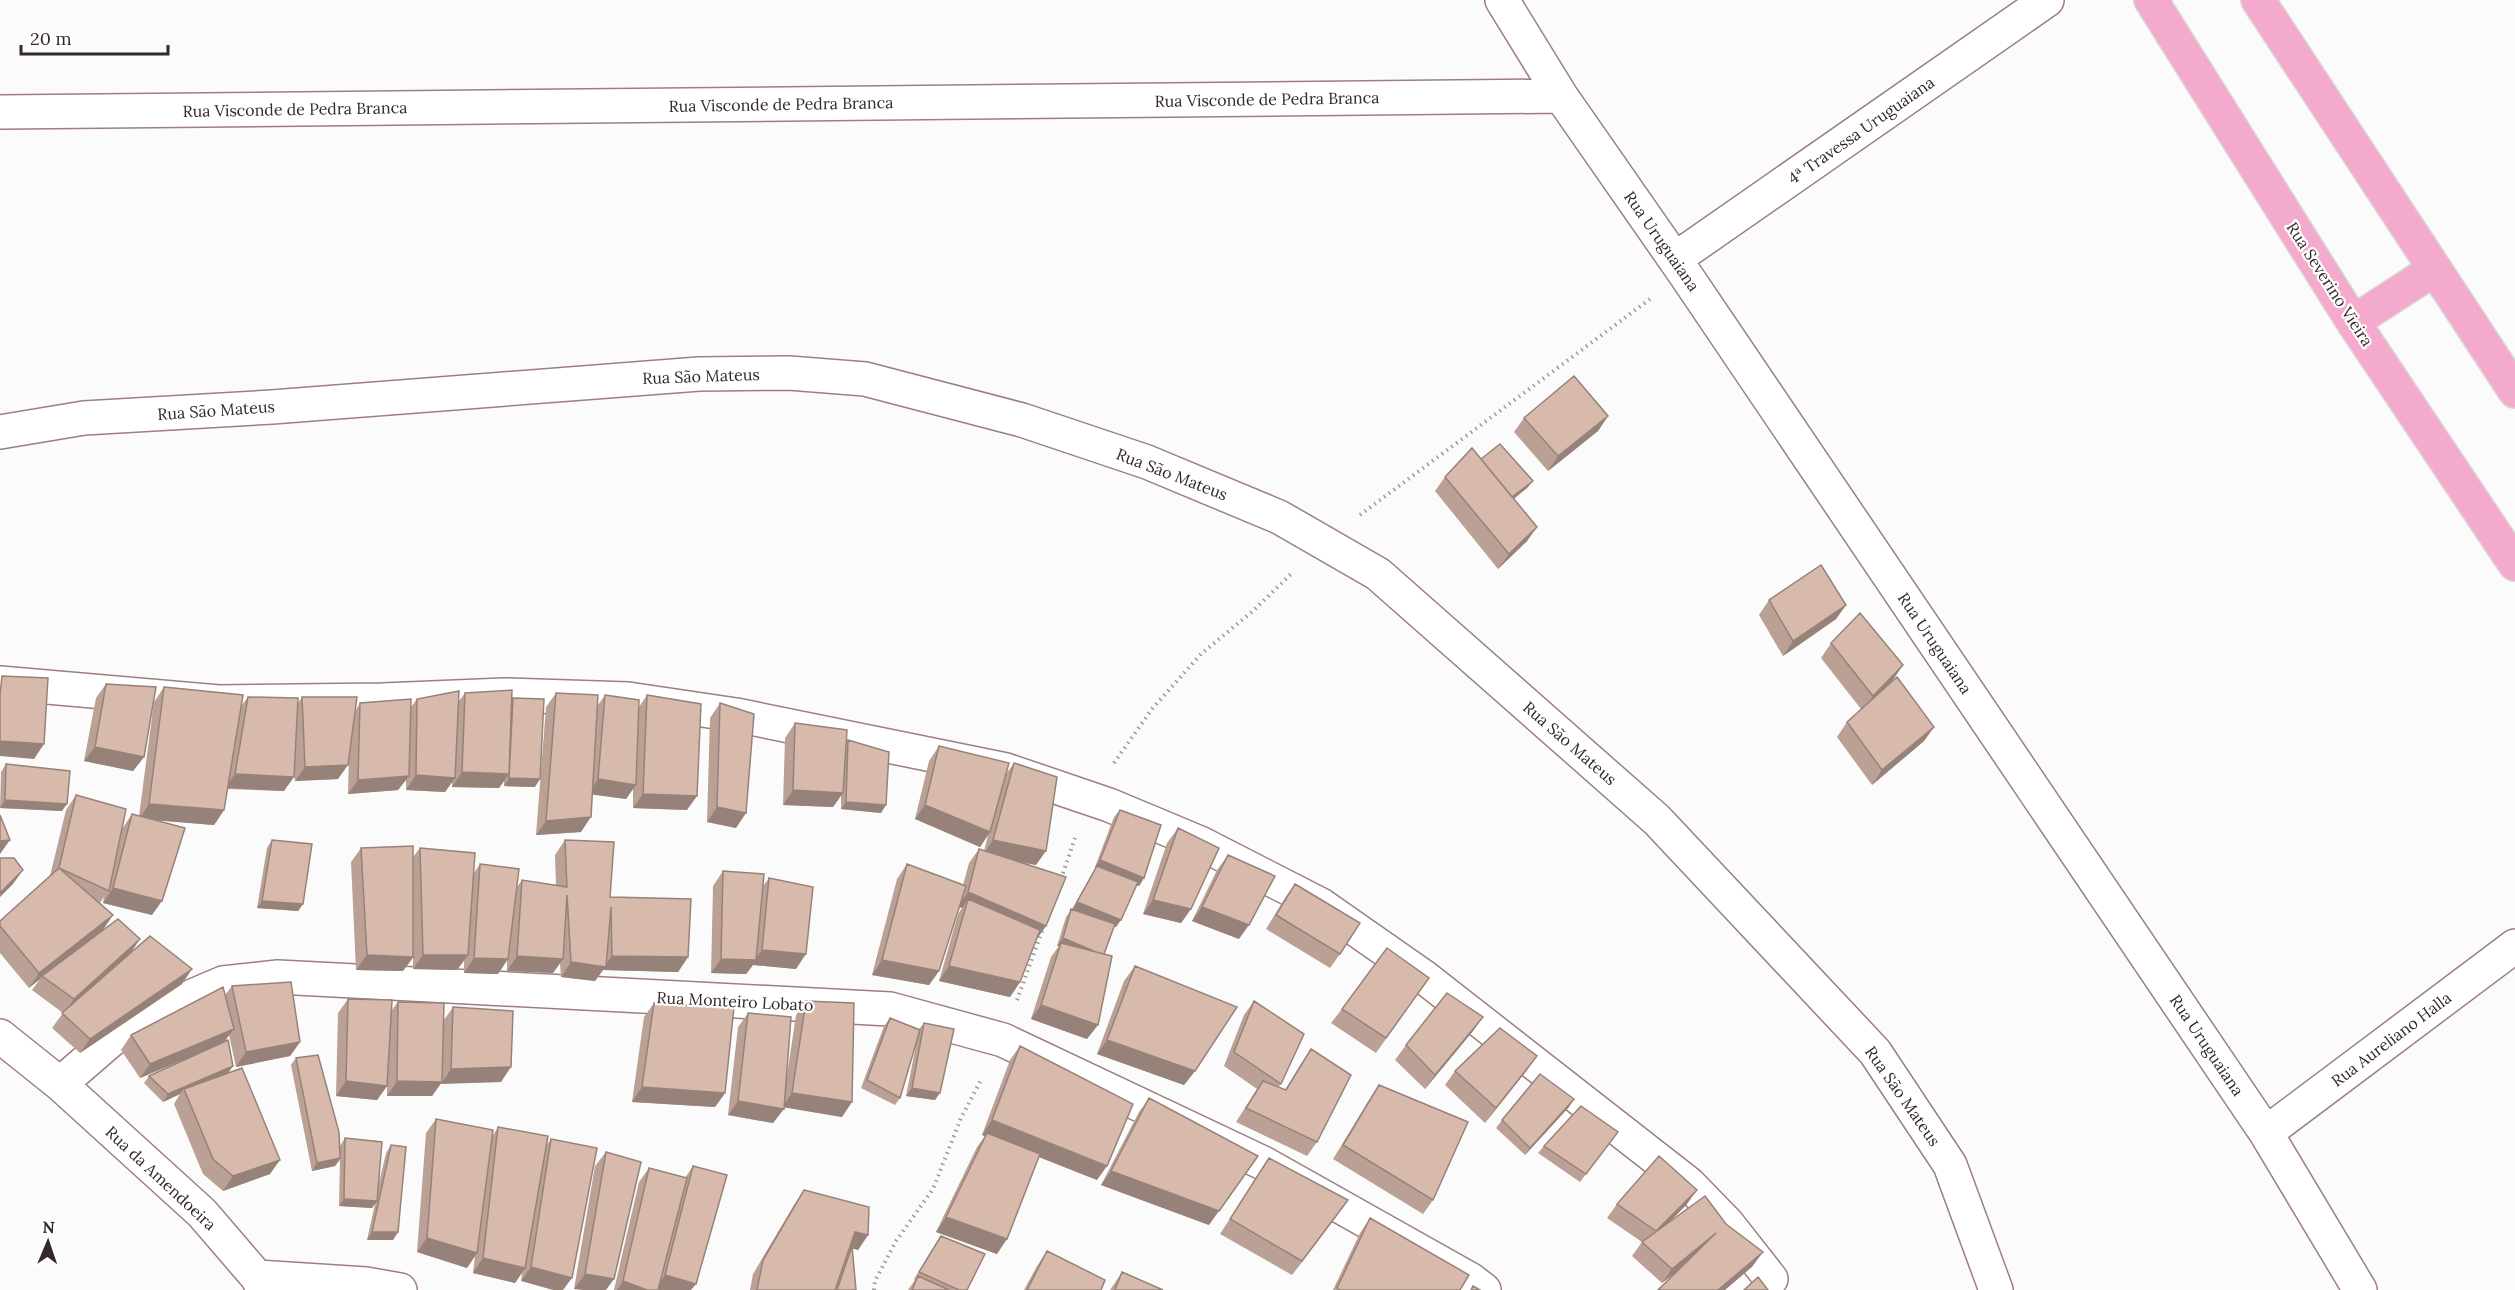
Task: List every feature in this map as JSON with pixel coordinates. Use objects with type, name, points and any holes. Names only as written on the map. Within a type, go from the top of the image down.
[{"type":"main road","name":"Rua Severino Vieira","points":[[2151,0],[2354,321],[2515,564]]},
{"type":"main road","points":[[2258,0],[2515,391]]},
{"type":"main road","points":[[2354,321],[2435,269]]},
{"type":"street","name":"Rua Uruguaiana","points":[[1502,0],[1561,96],[1680,266],[2266,1133],[2360,1290]]},
{"type":"street","name":"4ª Travessa Uruguaiana","points":[[1680,266],[2047,0]]},
{"type":"street","name":"Rua Visconde de Pedra Branca","points":[[0,112],[1561,96]]},
{"type":"street","name":"Rua São Mateus","points":[[0,432],[84,418],[272,407],[699,374],[789,373],[866,379],[1022,420],[1147,462],[1279,517],[1378,574],[1658,820],[1875,1052],[1950,1165],[1996,1290]]},
{"type":"street","points":[[0,683],[219,702],[383,700],[504,695],[628,699],[736,715],[995,767],[1089,798],[1200,843],[1321,905],[1368,938],[1548,1072],[1689,1184],[1727,1224],[1771,1279]]},
{"type":"street","name":"Rua Aureliano Halla","points":[[2266,1133],[2515,946]]},
{"type":"street","name":"Rua Monteiro Lobato","points":[[60,1084],[111,1040],[155,1012],[223,983],[278,978],[890,1010],[1003,1040],[1025,1050],[1263,1163],[1471,1280],[1484,1290]]},
{"type":"street","name":"Rua da Amendoeira","points":[[0,1036],[60,1084],[202,1213],[261,1283],[366,1284],[400,1290]]},
{"type":"path","points":[[1089,798],[1152,709],[1201,654],[1253,611],[1324,542],[1680,266]]},
{"type":"building","points":[[1574,376],[1608,416],[1558,456],[1524,418]]},
{"type":"building","points":[[1500,444],[1533,481],[1512,497],[1481,459]]},
{"type":"building","points":[[1472,448],[1537,527],[1509,554],[1445,477]]},
{"type":"building","points":[[1821,565],[1846,605],[1793,641],[1769,600]]},
{"type":"building","points":[[1860,613],[1903,665],[1873,696],[1831,643]]},
{"type":"building","points":[[2,676],[48,678],[44,744],[0,741]]},
{"type":"building","points":[[1897,677],[1934,727],[1882,770],[1847,722]]},
{"type":"building","points":[[106,684],[156,687],[144,757],[95,747]]},
{"type":"building","points":[[164,687],[243,695],[224,810],[149,804]]},
{"type":"building","points":[[512,690],[509,774],[462,772],[465,693]]},
{"type":"building","points":[[459,691],[455,778],[416,775],[417,699]]},
{"type":"building","points":[[556,693],[598,695],[591,817],[546,821]]},
{"type":"building","points":[[605,695],[639,700],[636,785],[598,779]]},
{"type":"building","points":[[647,695],[701,704],[697,796],[643,794]]},
{"type":"building","points":[[248,697],[298,698],[294,777],[235,774]]},
{"type":"building","points":[[302,697],[357,697],[348,765],[305,767]]},
{"type":"building","points":[[513,698],[544,699],[540,779],[509,778]]},
{"type":"building","points":[[411,699],[409,776],[358,780],[360,703]]},
{"type":"building","points":[[720,703],[754,714],[746,813],[717,807]]},
{"type":"building","points":[[795,723],[847,730],[843,793],[793,790]]},
{"type":"building","points":[[848,740],[889,752],[886,805],[846,802]]},
{"type":"building","points":[[939,746],[1009,763],[990,832],[925,805]]},
{"type":"building","points":[[1014,763],[1057,777],[1046,851],[993,840]]},
{"type":"building","points":[[6,764],[70,771],[67,804],[5,800]]},
{"type":"building","points":[[76,795],[126,809],[109,891],[59,868]]},
{"type":"building","points":[[1120,810],[1161,825],[1144,878],[1100,860]]},
{"type":"building","points":[[132,814],[185,828],[162,901],[113,888]]},
{"type":"building","points":[[0,815],[10,840],[0,841]]},
{"type":"building","points":[[1178,828],[1219,848],[1191,909],[1153,900]]},
{"type":"building","points":[[272,840],[312,844],[303,904],[262,901]]},
{"type":"building","points":[[565,840],[614,842],[610,897],[691,899],[688,957],[612,956],[611,907],[606,967],[571,962],[567,895],[563,959],[517,956],[522,880],[567,887]]},
{"type":"building","points":[[413,846],[413,957],[367,955],[361,848]]},
{"type":"building","points":[[420,848],[475,853],[468,955],[423,955]]},
{"type":"building","points":[[979,849],[1066,877],[1046,926],[968,892]]},
{"type":"building","points":[[1228,855],[1275,876],[1249,925],[1202,907]]},
{"type":"building","points":[[0,858],[14,858],[23,870],[0,893]]},
{"type":"building","points":[[480,864],[519,869],[508,959],[474,958]]},
{"type":"building","points":[[907,864],[966,886],[939,971],[882,960]]},
{"type":"building","points":[[1097,866],[1138,882],[1121,920],[1077,902]]},
{"type":"building","points":[[59,868],[113,915],[39,973],[0,926],[0,921]]},
{"type":"building","points":[[723,871],[764,874],[756,960],[721,959]]},
{"type":"building","points":[[769,878],[813,887],[806,954],[762,950]]},
{"type":"building","points":[[1295,884],[1360,923],[1340,954],[1276,915]]},
{"type":"building","points":[[968,899],[1040,930],[1020,982],[949,966]]},
{"type":"building","points":[[1071,909],[1115,924],[1104,954],[1063,938]]},
{"type":"building","points":[[118,919],[140,939],[74,999],[42,976]]},
{"type":"building","points":[[150,936],[192,969],[90,1039],[62,1013]]},
{"type":"building","points":[[1061,943],[1112,956],[1098,1025],[1041,1005]]},
{"type":"building","points":[[1387,948],[1429,978],[1386,1038],[1342,1009]]},
{"type":"building","points":[[1135,966],[1237,1007],[1195,1071],[1107,1040]]},
{"type":"building","points":[[291,982],[300,1042],[246,1052],[232,986]]},
{"type":"building","points":[[223,987],[234,1029],[150,1064],[131,1035]]},
{"type":"building","points":[[1447,993],[1483,1017],[1435,1075],[1406,1045]]},
{"type":"building","points":[[348,999],[392,1000],[387,1086],[346,1081]]},
{"type":"building","points":[[806,1001],[854,1003],[852,1102],[792,1093]]},
{"type":"building","points":[[1254,1001],[1304,1034],[1281,1084],[1234,1052]]},
{"type":"building","points":[[398,1002],[444,1003],[442,1082],[397,1081]]},
{"type":"building","points":[[654,1003],[734,1007],[725,1093],[642,1087]]},
{"type":"building","points":[[453,1007],[513,1011],[511,1067],[451,1069]]},
{"type":"building","points":[[748,1013],[791,1017],[784,1109],[738,1101]]},
{"type":"building","points":[[890,1018],[920,1030],[900,1098],[867,1080]]},
{"type":"building","points":[[924,1023],[954,1029],[940,1093],[912,1088]]},
{"type":"building","points":[[1500,1028],[1537,1056],[1496,1108],[1455,1071]]},
{"type":"building","points":[[228,1040],[233,1066],[168,1094],[149,1076]]},
{"type":"building","points":[[1020,1046],[1133,1104],[1107,1166],[992,1120]]},
{"type":"building","points":[[1311,1049],[1351,1075],[1317,1142],[1246,1108],[1263,1081],[1286,1090]]},
{"type":"building","points":[[318,1055],[339,1132],[340,1158],[317,1163],[296,1058]]},
{"type":"building","points":[[242,1068],[280,1160],[233,1176],[213,1159],[184,1089]]},
{"type":"building","points":[[1540,1074],[1574,1099],[1530,1148],[1502,1120]]},
{"type":"building","points":[[1379,1085],[1468,1122],[1433,1200],[1343,1145]]},
{"type":"building","points":[[1149,1098],[1258,1156],[1219,1211],[1111,1171]]},
{"type":"building","points":[[1581,1106],[1618,1132],[1586,1174],[1544,1146]]},
{"type":"building","points":[[436,1119],[493,1130],[477,1253],[427,1238]]},
{"type":"building","points":[[498,1127],[548,1136],[525,1268],[483,1258]]},
{"type":"building","points":[[987,1133],[1040,1154],[1007,1239],[946,1217]]},
{"type":"building","points":[[345,1138],[382,1142],[377,1201],[344,1199]]},
{"type":"building","points":[[551,1139],[597,1148],[572,1278],[531,1267]]},
{"type":"building","points":[[391,1145],[406,1147],[398,1232],[372,1232]]},
{"type":"building","points":[[606,1152],[641,1162],[614,1279],[585,1274]]},
{"type":"building","points":[[1659,1156],[1697,1190],[1656,1231],[1617,1204]]},
{"type":"building","points":[[1269,1158],[1348,1200],[1302,1261],[1230,1219]]},
{"type":"building","points":[[693,1166],[727,1175],[696,1284],[665,1275]]},
{"type":"building","points":[[649,1168],[687,1178],[658,1290],[647,1290],[623,1281]]},
{"type":"building","points":[[804,1190],[869,1207],[868,1235],[855,1232],[835,1290],[757,1290],[763,1260]]},
{"type":"building","points":[[1705,1196],[1726,1224],[1763,1252],[1718,1290],[1658,1290],[1716,1233],[1672,1269],[1642,1242]]},
{"type":"building","points":[[1370,1218],[1469,1275],[1460,1290],[1340,1290],[1337,1288]]},
{"type":"building","points":[[941,1236],[985,1254],[967,1290],[959,1290],[919,1272]]},
{"type":"building","points":[[852,1246],[856,1290],[837,1290]]},
{"type":"building","points":[[1047,1251],[1105,1280],[1101,1290],[1027,1290]]},
{"type":"building","points":[[1122,1272],[1163,1290],[1115,1290]]},
{"type":"building","points":[[918,1276],[949,1290],[912,1290]]},
{"type":"building","points":[[1758,1277],[1768,1290],[1744,1290]]}]
